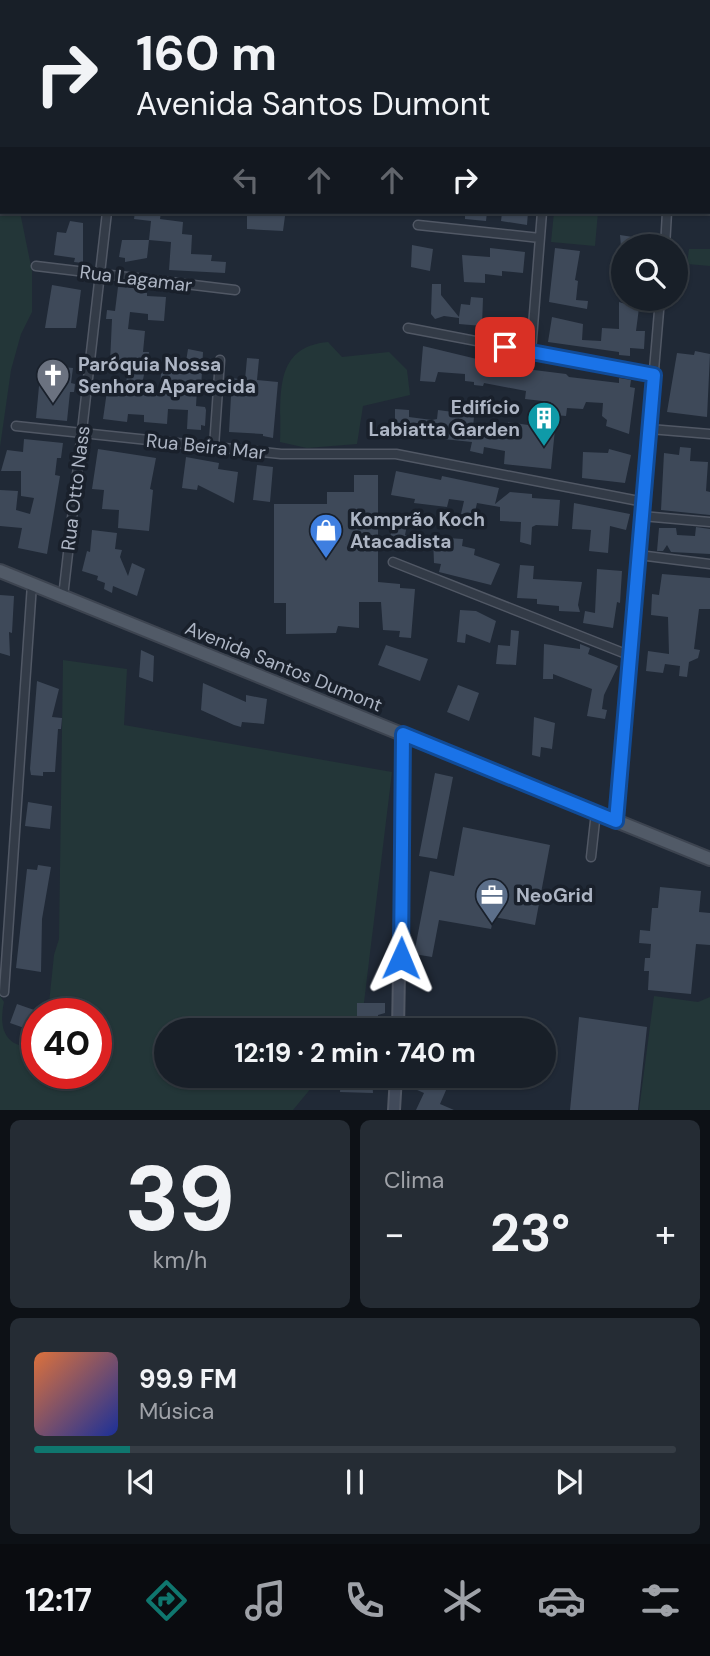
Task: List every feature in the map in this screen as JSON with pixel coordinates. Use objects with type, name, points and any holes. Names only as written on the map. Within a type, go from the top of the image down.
[{"type":"main road","name":"Avenida Santos Dumont","points":[[0,571],[710,859]]},
{"type":"street","name":"Rua Otto Nass","points":[[63,597],[107,214]]},
{"type":"street","points":[[531,352],[542,214]]},
{"type":"street","points":[[665,234],[667,214]]},
{"type":"street","points":[[418,225],[540,238]]},
{"type":"street","name":"Rua Lagamar","points":[[36,266],[235,290]]},
{"type":"street","points":[[616,821],[659,311]]},
{"type":"street","points":[[408,328],[654,375]]},
{"type":"street","points":[[214,447],[220,360]]},
{"type":"street","name":"Rua Beira Mar","points":[[16,426],[301,455],[396,454],[644,502]]},
{"type":"street","points":[[650,429],[710,434]]},
{"type":"street","points":[[642,516],[710,522]]},
{"type":"street","points":[[639,555],[710,564]]},
{"type":"street","points":[[393,562],[631,656]]},
{"type":"street","points":[[4,992],[32,584]]},
{"type":"street","points":[[398,1018],[403,734]]},
{"type":"street","points":[[591,857],[596,812]]},
{"type":"street","points":[[394,1110],[395,1088]]},
{"type":"shaded area","points":[[0,214],[20,214],[32,271],[32,312],[21,334],[11,370],[0,447]]},
{"type":"shaded area","points":[[554,214],[598,214],[595,246],[551,242]]},
{"type":"shaded area","points":[[689,249],[710,249],[710,266],[688,264]]},
{"type":"shaded area","points":[[328,342],[342,357],[389,352],[407,370],[410,395],[363,406],[357,444],[307,448],[280,442],[281,393],[288,364],[310,346]]},
{"type":"shaded area","points":[[63,660],[127,669],[124,725],[392,772],[362,1018],[154,1018],[154,1088],[311,1088],[293,1110],[0,1110],[0,996],[4,1002],[2,1023],[6,1035],[21,1045],[21,1089],[112,1089],[112,998],[50,998],[54,955],[59,939]]},
{"type":"shaded area","points":[[654,996],[698,1002],[710,997],[710,1110],[639,1110]]},
{"type":"building","points":[[135,214],[161,214],[160,219],[183,222],[182,234],[192,235],[191,254],[212,255],[211,261],[226,262],[225,273],[169,270],[171,242],[149,240],[151,221],[134,219]]},
{"type":"building","points":[[247,214],[285,216],[283,231],[247,229]]},
{"type":"building","points":[[465,214],[487,214],[486,221],[465,219]]},
{"type":"building","points":[[502,214],[528,214],[527,225],[501,221]]},
{"type":"building","points":[[70,221],[83,223],[83,263],[74,262],[75,258],[54,255],[57,232],[66,233]]},
{"type":"building","points":[[122,240],[149,240],[147,258],[125,262],[125,258],[119,257]]},
{"type":"building","points":[[412,245],[433,249],[430,271],[411,267]]},
{"type":"building","points":[[490,248],[525,252],[523,273],[502,271],[502,276],[485,274],[485,283],[464,282],[462,255],[490,257]]},
{"type":"building","points":[[555,248],[580,251],[575,280],[578,281],[576,300],[588,301],[587,309],[549,302]]},
{"type":"building","points":[[432,284],[441,284],[441,295],[459,317],[461,304],[470,305],[471,297],[483,298],[482,326],[459,324],[459,318],[444,316],[435,319],[431,314]]},
{"type":"building","points":[[52,285],[81,290],[76,328],[45,328]]},
{"type":"building","points":[[118,287],[137,288],[137,292],[147,293],[147,296],[166,297],[164,321],[148,320],[148,314],[130,312],[128,329],[145,331],[143,352],[149,352],[140,393],[160,394],[161,371],[184,374],[188,349],[203,352],[201,389],[197,389],[196,406],[205,407],[206,410],[205,426],[201,425],[201,430],[187,429],[188,410],[168,409],[167,424],[144,422],[144,415],[128,414],[127,422],[103,419],[108,384],[126,385],[128,365],[110,363],[112,319],[106,319],[107,310],[115,311]]},
{"type":"building","points":[[619,311],[639,311],[636,331],[645,331],[644,349],[630,348],[630,356],[548,342],[552,317],[583,324],[582,340],[601,341],[602,328],[619,329]]},
{"type":"building","points":[[423,346],[510,367],[566,374],[569,377],[619,383],[619,378],[631,380],[630,387],[635,388],[629,434],[606,426],[607,420],[602,416],[603,403],[586,402],[583,409],[567,408],[566,416],[555,415],[551,414],[551,402],[525,399],[526,391],[484,383],[483,386],[474,385],[474,382],[465,381],[465,374],[438,372],[435,382],[420,381]]},
{"type":"building","points":[[695,351],[710,354],[707,417],[667,412],[677,353],[694,355]]},
{"type":"building","points":[[247,358],[259,359],[257,380],[278,382],[273,438],[263,434],[229,432],[232,378],[245,380]]},
{"type":"building","name":"Paróquia Nossa Senhora Aparecida","points":[[41,365],[73,368],[71,383],[75,384],[74,392],[70,392],[67,421],[36,418]]},
{"type":"building","points":[[395,409],[409,410],[409,417],[432,420],[437,419],[438,410],[453,412],[474,417],[473,427],[507,435],[508,422],[555,429],[551,469],[504,464],[505,451],[484,447],[483,454],[470,451],[472,442],[395,434]]},
{"type":"building","points":[[24,439],[63,443],[61,458],[57,458],[55,475],[60,476],[47,554],[18,548],[22,528],[0,526],[0,490],[18,491],[16,510],[30,514],[34,498],[21,496],[21,471],[1,471],[7,450],[23,452]]},
{"type":"building","points":[[680,447],[691,448],[690,461],[708,462],[706,491],[710,492],[710,515],[661,510],[664,453],[679,455]]},
{"type":"building","points":[[98,449],[156,458],[150,489],[153,490],[149,531],[118,528],[119,510],[102,509],[104,490],[92,489]]},
{"type":"building","points":[[609,449],[631,455],[625,483],[582,478],[583,452],[608,453]]},
{"type":"building","points":[[186,457],[219,463],[218,469],[238,472],[234,503],[198,485],[197,490],[182,488]]},
{"type":"building","points":[[257,465],[273,467],[270,502],[253,500]]},
{"type":"building","points":[[396,471],[441,480],[442,476],[499,488],[495,504],[510,492],[532,494],[532,498],[560,500],[558,526],[536,525],[532,527],[531,545],[520,542],[521,522],[500,521],[500,507],[477,503],[474,516],[461,514],[464,501],[449,499],[447,507],[414,503],[415,499],[391,495]]},
{"type":"building","name":"Komprão Koch Atacadista","points":[[354,475],[378,475],[378,582],[400,584],[400,588],[415,589],[411,638],[399,637],[400,631],[383,630],[381,602],[359,602],[359,628],[338,626],[336,633],[286,634],[286,603],[274,603],[274,504],[327,504],[327,492],[354,492]]},
{"type":"building","points":[[574,503],[630,514],[626,530],[610,526],[608,553],[589,551],[591,530],[572,529]]},
{"type":"building","points":[[395,522],[407,525],[405,535],[409,536],[405,550],[387,545]]},
{"type":"building","points":[[696,527],[710,529],[710,554],[671,552],[667,545],[663,551],[657,551],[659,528],[676,528],[677,535],[695,536]]},
{"type":"building","points":[[92,530],[117,533],[115,549],[122,550],[120,557],[128,576],[132,563],[145,569],[137,596],[113,586],[112,593],[104,589],[105,583],[97,580],[98,576],[82,571],[87,551],[90,552]]},
{"type":"building","points":[[433,537],[463,539],[462,546],[475,549],[474,555],[500,564],[491,585],[439,572],[441,564],[434,563]]},
{"type":"building","points":[[520,565],[534,566],[533,579],[582,582],[578,605],[580,612],[559,611],[559,606],[537,604],[537,599],[517,598]]},
{"type":"building","points":[[597,569],[622,571],[620,603],[617,602],[613,628],[583,623],[585,611],[595,613]]},
{"type":"building","points":[[662,574],[710,578],[710,609],[699,609],[694,649],[700,650],[698,658],[689,662],[687,677],[679,676],[680,666],[665,664],[663,673],[646,671],[648,651],[669,654],[668,617],[651,615],[652,594],[659,595]]},
{"type":"building","points":[[0,595],[14,596],[12,633],[9,632],[10,656],[0,653]]},
{"type":"building","points":[[460,610],[476,611],[496,621],[490,643],[466,634],[465,643],[457,642]]},
{"type":"building","points":[[511,630],[519,631],[516,665],[496,664],[498,645],[510,646]]},
{"type":"building","points":[[544,644],[580,649],[580,644],[590,648],[588,654],[618,666],[604,695],[602,709],[607,710],[605,719],[587,716],[592,689],[553,674],[553,679],[543,679]]},
{"type":"building","points":[[386,645],[428,659],[420,681],[378,665]]},
{"type":"building","points":[[141,650],[154,656],[153,682],[139,677]]},
{"type":"building","points":[[37,681],[59,689],[52,717],[62,718],[61,729],[58,729],[55,772],[43,772],[43,776],[31,775],[30,769]]},
{"type":"building","points":[[203,683],[246,702],[246,695],[267,699],[264,724],[242,722],[241,727],[201,710]]},
{"type":"building","points":[[458,685],[479,693],[469,721],[447,712]]},
{"type":"building","points":[[534,717],[555,723],[552,749],[541,747],[540,757],[532,755]]},
{"type":"building","points":[[435,773],[453,777],[437,859],[419,856]]},
{"type":"building","points":[[28,802],[52,806],[50,829],[25,826]]},
{"type":"building","points":[[463,827],[550,845],[535,925],[494,917],[491,929],[439,920],[432,957],[414,954],[430,871],[454,876]]},
{"type":"building","points":[[38,865],[51,867],[42,919],[41,972],[16,968],[27,869],[37,870]]},
{"type":"building","points":[[660,887],[701,891],[699,912],[710,913],[710,945],[696,944],[691,994],[648,990],[649,971],[644,971],[645,958],[650,958],[651,944],[639,943],[640,930],[650,931],[652,908],[658,908]]},
{"type":"building","points":[[357,1003],[385,1003],[385,1013],[378,1015],[378,1018],[357,1018]]},
{"type":"building","points":[[17,1004],[21,1005],[21,1027],[10,1023]]},
{"type":"building","points":[[579,1017],[647,1027],[638,1110],[570,1110]]},
{"type":"building","points":[[340,1088],[373,1088],[373,1093],[340,1092]]},
{"type":"building","points":[[447,1088],[440,1104],[454,1110],[416,1110],[424,1093],[415,1089]]},
{"type":"place","name":"Paróquia Nossa Senhora Aparecida","points":[[53,405]]},
{"type":"place","name":"Edifício Labiatta Garden","points":[[544,448]]},
{"type":"place","name":"Komprão Koch Atacadista","points":[[326,560]]},
{"type":"place","name":"NeoGrid","points":[[492,925]]},
{"type":"route","points":[[401,958],[403,734],[616,821],[654,375],[505,347]]}]
